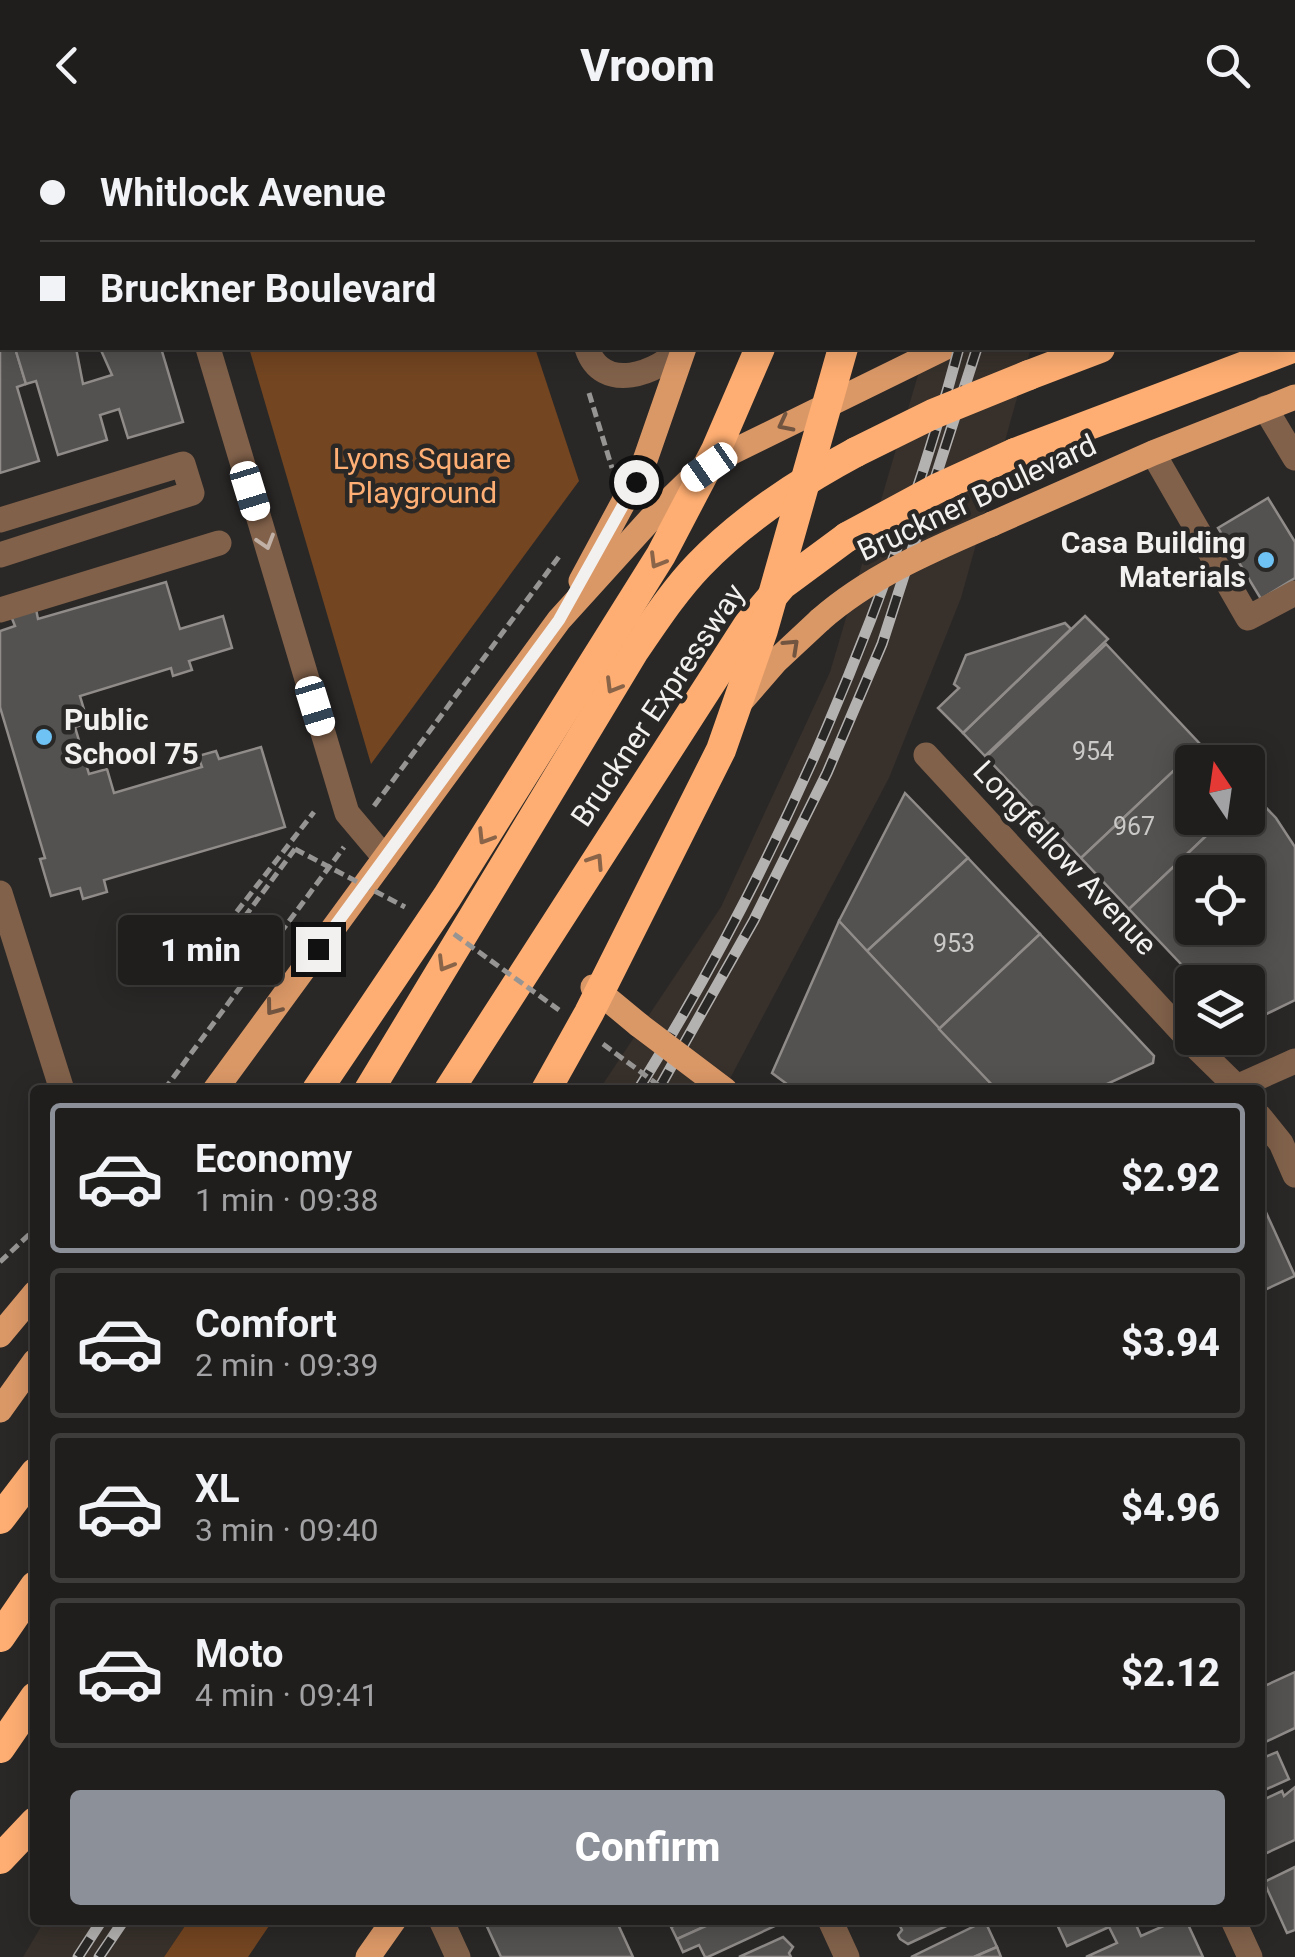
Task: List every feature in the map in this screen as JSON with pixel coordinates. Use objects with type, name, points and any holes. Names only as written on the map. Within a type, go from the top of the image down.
[{"type":"highway","points":[[320,1085],[447,897],[661,555],[716,450],[759,350]]},
{"type":"highway","points":[[549,1085],[721,750],[763,630],[843,350]]},
{"type":"highway","name":"Bruckner Expressway","points":[[373,1085],[634,651],[660,612],[700,565],[744,524],[856,452],[933,414],[1095,350]]},
{"type":"highway","name":"Bruckner Expressway","points":[[452,1085],[748,625],[782,585],[847,537],[936,489],[1015,453],[1287,350]]},
{"type":"highway","points":[[0,1519],[30,1480]]},
{"type":"highway","points":[[0,1637],[30,1593]]},
{"type":"highway","points":[[0,1748],[30,1706]]},
{"type":"highway","points":[[0,1859],[30,1827]]},
{"type":"main road","points":[[559,620],[644,466],[682,350]]},
{"type":"main road","points":[[217,1083],[559,620],[656,512],[689,481],[730,453],[940,350]]},
{"type":"main road","name":"Bruckner Boulevard","points":[[534,1085],[592,987],[733,713],[764,673],[820,620],[852,594],[931,550],[1152,453],[1295,397]]},
{"type":"main road","points":[[592,987],[717,1085]]},
{"type":"main road","points":[[3,1333],[30,1299]]},
{"type":"main road","points":[[0,1410],[30,1368]]},
{"type":"main road","points":[[0,1735],[30,1704]]},
{"type":"main road","points":[[368,1957],[390,1925]]},
{"type":"street","points":[[209,350],[347,813],[386,858]]},
{"type":"street","points":[[588,352],[618,375],[634,376],[667,364],[681,350]]},
{"type":"street","points":[[1265,408],[1295,457]]},
{"type":"street","points":[[1152,453],[1248,618],[1295,593]]},
{"type":"street","points":[[0,520],[183,464],[192,493],[0,555]]},
{"type":"street","points":[[0,610],[220,542]]},
{"type":"street","name":"Longfellow Avenue","points":[[926,755],[1232,1085]]},
{"type":"street","points":[[0,893],[60,1085]]},
{"type":"street","points":[[1244,1085],[1295,1061]]},
{"type":"street","points":[[1265,1122],[1281,1143],[1295,1175]]},
{"type":"street","points":[[443,1925],[458,1957]]},
{"type":"street","points":[[832,1925],[848,1957]]},
{"type":"street","points":[[1235,1925],[1250,1957]]},
{"type":"path","points":[[588,352],[586,386],[614,474]]},
{"type":"path","points":[[381,796],[563,551]]},
{"type":"path","points":[[314,812],[197,963],[206,970],[296,849],[411,910]]},
{"type":"path","points":[[168,1085],[334,859]]},
{"type":"path","points":[[442,927],[560,1011]]},
{"type":"path","points":[[590,1034],[658,1085]]},
{"type":"path","points":[[0,1262],[30,1234]]},
{"type":"shaded area","points":[[925,350],[1030,350],[961,598],[889,778],[727,1085],[602,1085],[721,907],[830,672]]},
{"type":"shaded area","points":[[42,1925],[186,1925],[164,1957],[23,1957]]},
{"type":"green space","name":"Lyons Square Playground","points":[[250,350],[536,350],[579,481],[371,764]]},
{"type":"green space","points":[[186,1925],[270,1925],[248,1957],[164,1957]]},
{"type":"building","points":[[0,350],[16,350],[26,384],[17,387],[39,461],[0,473]]},
{"type":"building","points":[[16,350],[76,350],[83,384],[112,375],[101,350],[162,350],[183,422],[128,438],[119,409],[100,415],[107,440],[58,455],[36,381],[26,384]]},
{"type":"building","name":"Casa Building Materials","points":[[1268,498],[1295,542],[1295,578],[1261,599],[1218,528]]},
{"type":"building","name":"Public School 75","points":[[166,582],[180,629],[223,616],[232,648],[189,661],[192,670],[173,676],[171,668],[80,696],[88,723],[75,727],[89,774],[107,769],[114,793],[202,767],[198,756],[216,751],[219,759],[261,747],[285,827],[104,880],[107,892],[83,899],[80,888],[51,896],[40,859],[45,858],[0,707],[0,631],[15,626],[11,616],[36,609],[38,619]]},
{"type":"building","points":[[1085,616],[1108,639],[985,756],[963,733]]},
{"type":"building","points":[[1065,623],[1071,629],[963,733],[938,708],[959,688],[954,684],[966,655]]},
{"type":"building","points":[[1106,644],[1201,745],[1175,745],[1175,769],[1081,858],[986,757]]},
{"type":"building","points":[[1175,769],[1175,835],[1207,835],[1186,855],[1175,855],[1175,865],[1129,909],[1081,858]]},
{"type":"building","points":[[905,793],[968,858],[867,951],[839,921]]},
{"type":"building","points":[[1265,807],[1276,818],[1295,847],[1295,1000],[1265,1015],[1265,965],[1182,965],[1129,909],[1175,865],[1175,945],[1265,945],[1265,855],[1186,855],[1207,835],[1265,835]]},
{"type":"building","points":[[968,858],[1040,934],[939,1029],[867,951]]},
{"type":"building","points":[[839,921],[992,1085],[788,1085],[772,1073]]},
{"type":"building","points":[[1040,934],[1154,1056],[1153,1063],[1105,1085],[992,1085],[939,1029]]},
{"type":"building","points":[[1265,1210],[1295,1276],[1265,1290]]},
{"type":"building","points":[[1295,1672],[1295,1728],[1265,1742],[1265,1686]]},
{"type":"building","points":[[1277,1752],[1289,1779],[1265,1790],[1265,1757]]},
{"type":"building","points":[[1295,1787],[1295,1840],[1265,1854],[1265,1799],[1282,1791],[1284,1796]]},
{"type":"building","points":[[1295,1867],[1295,1930],[1287,1933],[1265,1882]]},
{"type":"building","points":[[486,1925],[618,1925],[633,1957],[501,1957]]},
{"type":"building","points":[[676,1925],[708,1925],[677,1939],[671,1927]]},
{"type":"building","points":[[708,1925],[777,1925],[708,1957],[699,1945],[683,1952],[677,1939]]},
{"type":"building","points":[[900,1925],[948,1925],[908,1944],[898,1935],[902,1930]]},
{"type":"building","points":[[977,1925],[987,1925],[997,1947],[974,1957],[911,1957]]},
{"type":"building","points":[[1057,1925],[1136,1925],[1141,1936],[1166,1925],[1188,1925],[1203,1957],[1086,1957],[1117,1943],[1109,1927],[1067,1946]]},
{"type":"building","points":[[783,1937],[793,1947],[791,1957],[739,1957]]},
{"type":"building","points":[[997,1947],[1001,1957],[974,1957]]},
{"type":"railway","points":[[641,1085],[738,914],[826,731],[899,541],[958,350]]},
{"type":"railway","points":[[661,1085],[754,920],[827,773],[882,644],[976,350]]},
{"type":"railway","points":[[78,1957],[99,1925]]},
{"type":"railway","points":[[99,1957],[121,1925]]},
{"type":"place","name":"Casa Building Materials","points":[[1266,560]]},
{"type":"place","name":"Public School 75","points":[[44,737]]},
{"type":"route","points":[[318,949],[559,620],[636,482]]}]
